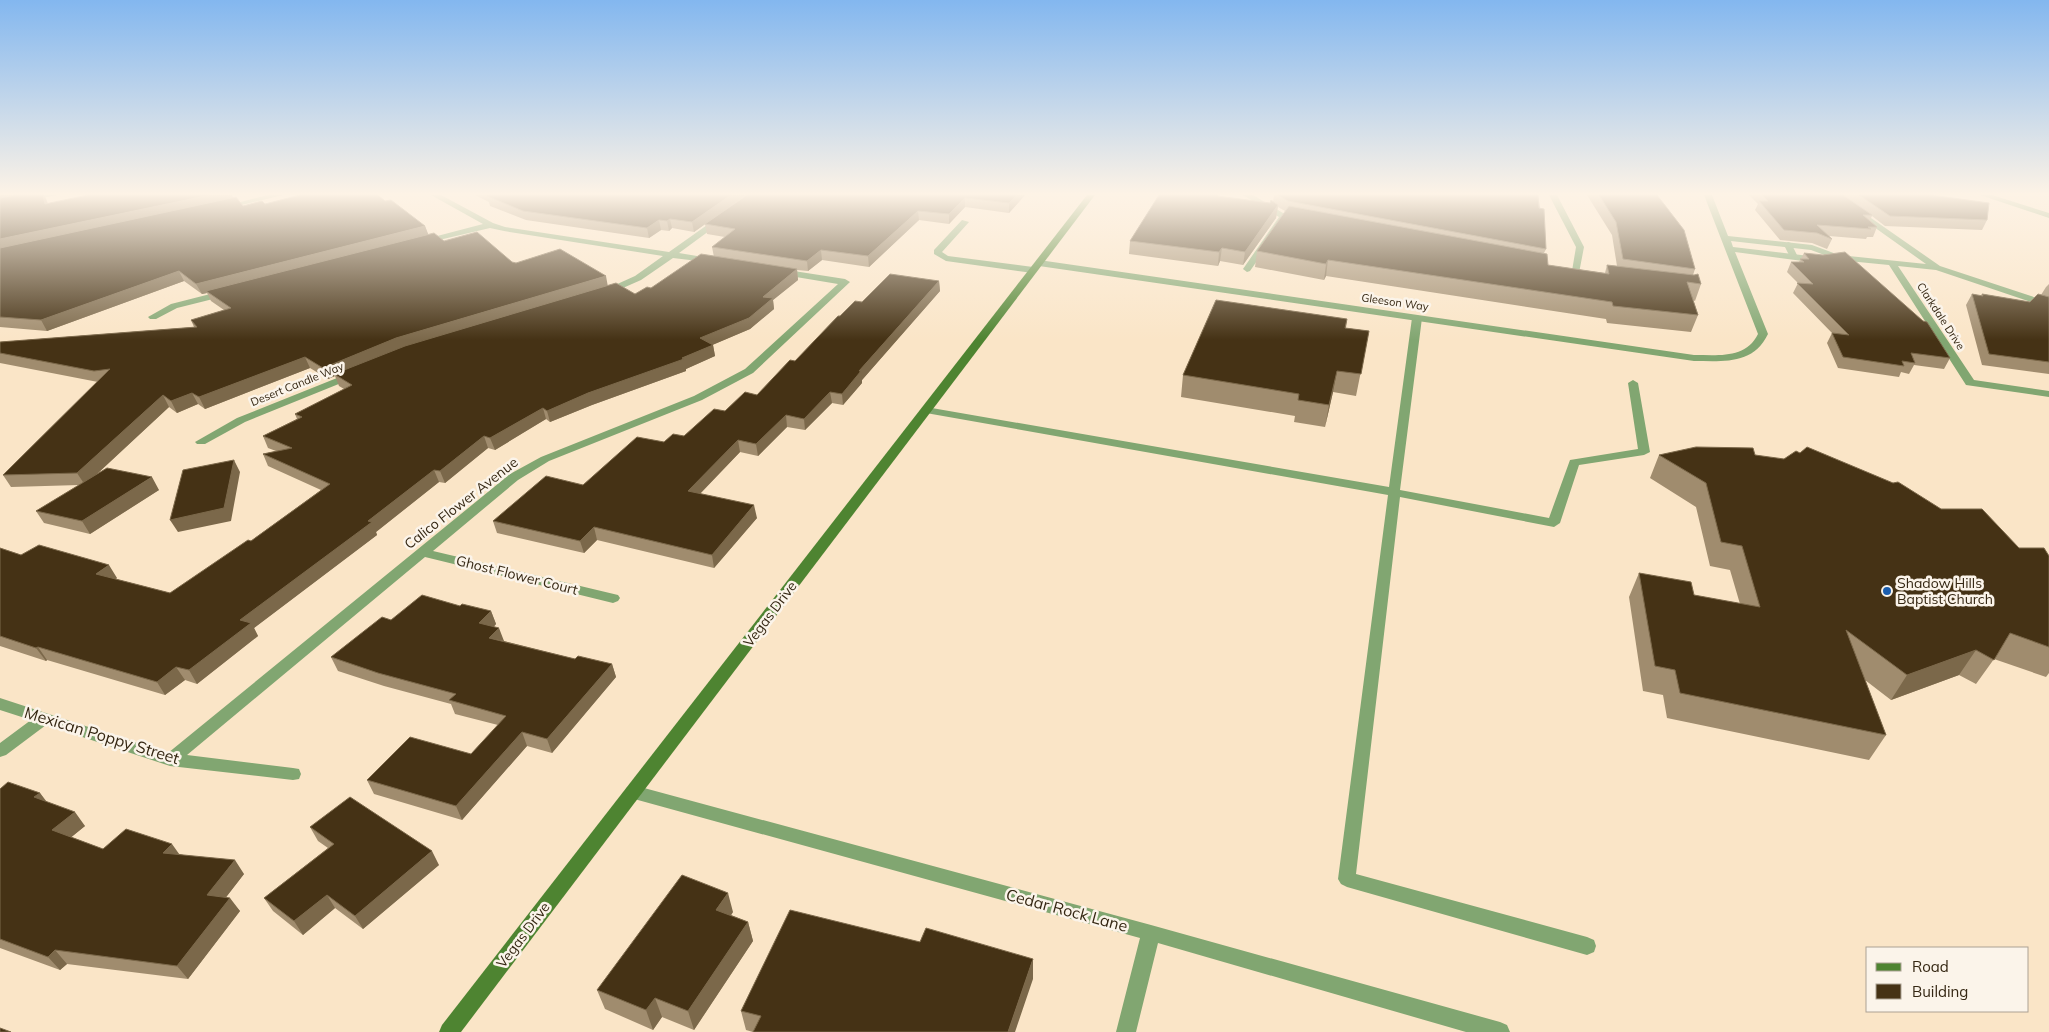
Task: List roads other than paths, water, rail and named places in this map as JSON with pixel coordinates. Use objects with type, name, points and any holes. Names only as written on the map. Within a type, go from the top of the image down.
[{"type":"main road","name":"Vegas Drive","points":[[449,1032],[1054,243]]},
{"type":"street","points":[[594,243],[719,262]]},
{"type":"street","points":[[595,296],[614,290],[638,278],[686,243]]},
{"type":"street","name":"Gleeson Way","points":[[946,243],[937,252],[946,258],[1036,267],[1417,318],[1694,358],[1728,358],[1747,353],[1760,344],[1763,334],[1730,249]]},
{"type":"street","points":[[1247,269],[1265,243]]},
{"type":"street","points":[[1566,270],[1580,272],[1580,247],[1578,243]]},
{"type":"street","points":[[1727,243],[1730,249],[1819,260],[1838,256]]},
{"type":"street","points":[[1771,243],[1812,248],[1838,256],[1950,269]]},
{"type":"street","points":[[1902,243],[1937,268],[2049,305]]},
{"type":"street","points":[[1788,245],[1794,257]]},
{"type":"street","name":"Clarkdale Drive","points":[[1891,262],[1970,383],[2049,394]]},
{"type":"street","name":"Calico Flower Avenue","points":[[170,760],[514,477],[545,459],[698,398],[749,371],[845,282],[768,270]]},
{"type":"street","points":[[153,317],[174,306],[232,291]]},
{"type":"street","points":[[1417,318],[1394,492],[1348,879],[1588,946]]},
{"type":"street","name":"Desert Candle Way","points":[[201,442],[241,420],[360,371]]},
{"type":"street","points":[[926,410],[1394,492],[1554,523],[1574,462],[1644,452],[1633,383]]},
{"type":"street","name":"Ghost Flower Court","points":[[422,552],[613,598]]},
{"type":"street","name":"Mexican Poppy Street","points":[[0,704],[170,760],[236,766],[293,774]]},
{"type":"street","points":[[0,751],[45,718]]},
{"type":"street","name":"Cedar Rock Lane","points":[[633,792],[1151,933],[1500,1032]]},
{"type":"street","points":[[1126,1032],[1151,933]]},
{"type":"place","name":"Shadow Hills Baptist Church","points":[[1887,591]]}]
